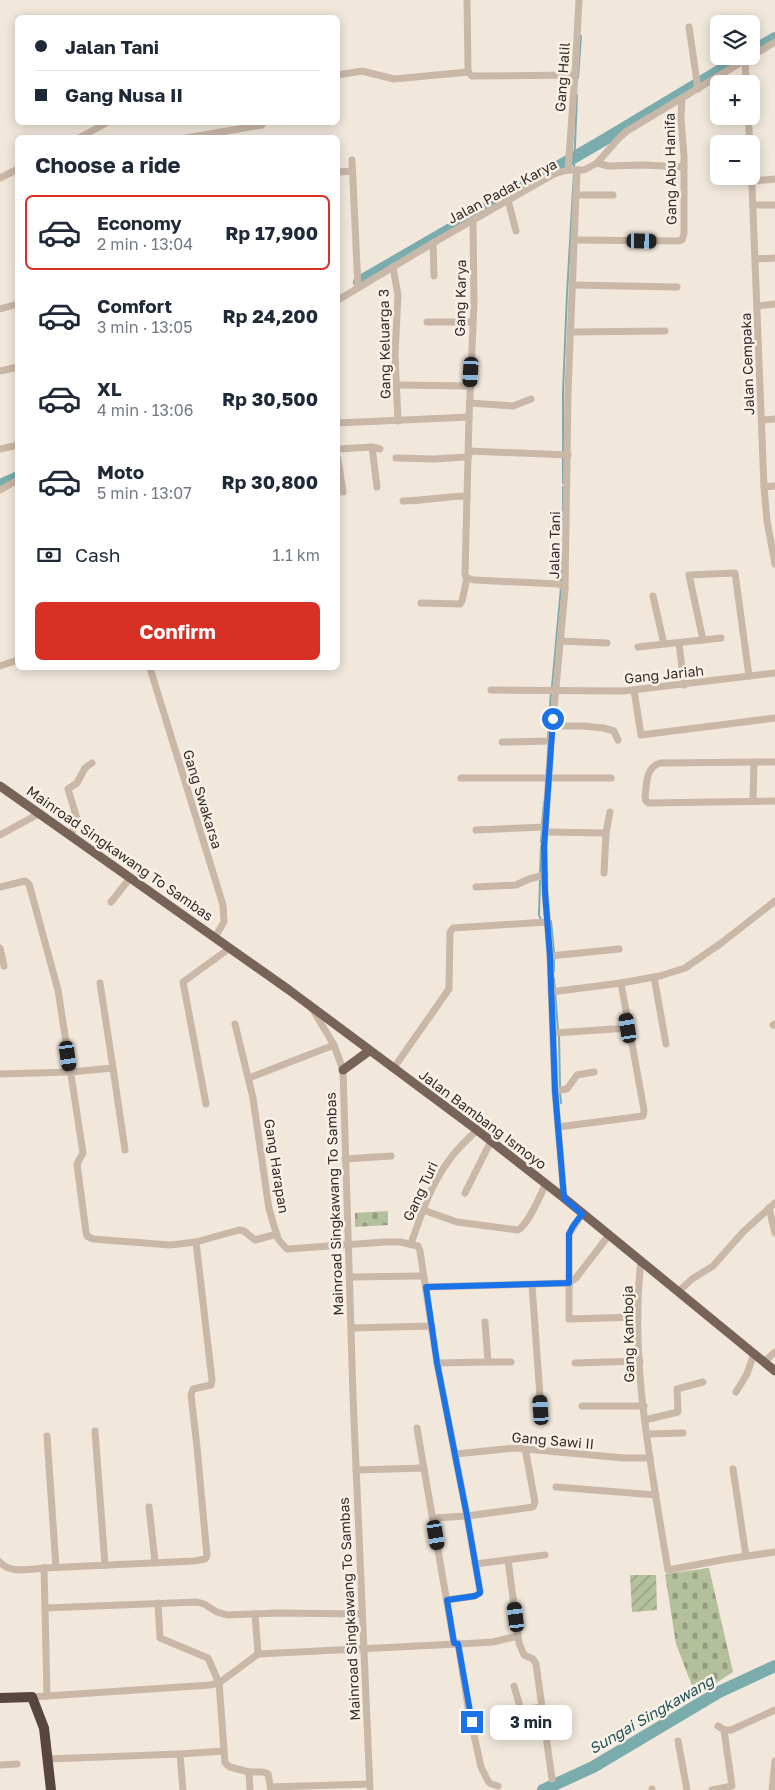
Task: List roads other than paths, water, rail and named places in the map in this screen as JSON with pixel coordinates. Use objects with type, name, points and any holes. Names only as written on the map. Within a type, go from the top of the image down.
[{"type":"highway","points":[[0,1698],[32,1697],[44,1728],[51,1790]]},
{"type":"main road","name":"Mainroad Singkawang To Sambas","points":[[0,786],[72,833],[130,878],[218,933],[230,948],[312,1007]]},
{"type":"main road","name":"Jalan Bambang Ismoyo","points":[[312,1007],[546,1184],[564,1194],[582,1214],[642,1262],[682,1288],[754,1353],[771,1356],[775,1370]]},
{"type":"main road","points":[[343,1070],[369,1051]]},
{"type":"street","points":[[467,0],[468,72]]},
{"type":"street","name":"Gang Halil","points":[[572,169],[570,155],[579,0]]},
{"type":"street","points":[[689,27],[698,89]]},
{"type":"street","name":"Jalan Padat Karya","points":[[760,51],[775,42]]},
{"type":"street","name":"Jalan Padat Karya","points":[[340,299],[432,243],[554,174],[590,167],[597,163],[627,131],[737,65]]},
{"type":"street","points":[[340,75],[362,71],[394,79],[468,72],[474,77],[576,75]]},
{"type":"street","name":"Gang Abu Hanifa","points":[[574,240],[682,240],[684,234],[684,167],[681,118],[682,98]]},
{"type":"street","points":[[84,135],[103,125]]},
{"type":"street","points":[[204,135],[262,125]]},
{"type":"street","points":[[352,160],[358,288]]},
{"type":"street","points":[[597,163],[608,166],[649,165],[684,167]]},
{"type":"street","name":"Jalan Tani","points":[[564,1194],[558,1127],[559,1091],[556,991],[544,922],[545,777],[549,741],[553,726],[553,691],[560,641],[576,195],[572,169]]},
{"type":"street","points":[[0,178],[15,170]]},
{"type":"street","points":[[340,172],[352,171]]},
{"type":"street","points":[[760,180],[775,179]]},
{"type":"street","name":"Jalan Cempaka","points":[[752,185],[764,487],[767,521],[775,564]]},
{"type":"street","points":[[576,195],[613,195]]},
{"type":"street","points":[[508,200],[516,231]]},
{"type":"street","points":[[753,205],[775,205]]},
{"type":"street","name":"Gang Karya","points":[[421,603],[460,604],[467,578],[465,574],[466,496],[473,322],[473,220]]},
{"type":"street","points":[[432,243],[434,276]]},
{"type":"street","points":[[756,259],[775,258]]},
{"type":"street","name":"Gang Keluarga 3","points":[[393,267],[398,295],[396,332],[398,421]]},
{"type":"street","points":[[572,285],[678,287]]},
{"type":"street","points":[[757,306],[775,304]]},
{"type":"street","points":[[0,309],[15,305]]},
{"type":"street","points":[[427,322],[473,322]]},
{"type":"street","points":[[570,332],[665,332]]},
{"type":"street","points":[[0,371],[15,368]]},
{"type":"street","points":[[397,385],[471,386]]},
{"type":"street","points":[[470,403],[513,406],[530,399]]},
{"type":"street","points":[[340,423],[469,417]]},
{"type":"street","points":[[762,420],[775,419]]},
{"type":"street","points":[[0,449],[15,446]]},
{"type":"street","points":[[340,448],[376,448],[377,487]]},
{"type":"street","points":[[396,458],[434,459],[465,457],[468,453],[566,454]]},
{"type":"street","points":[[340,472],[343,492]]},
{"type":"street","points":[[0,490],[15,482]]},
{"type":"street","points":[[764,487],[775,486]]},
{"type":"street","points":[[403,501],[466,496]]},
{"type":"street","points":[[703,640],[690,574],[735,572],[749,676]]},
{"type":"street","points":[[467,578],[562,586]]},
{"type":"street","points":[[653,596],[664,644]]},
{"type":"street","points":[[638,647],[720,638]]},
{"type":"street","points":[[560,641],[607,643]]},
{"type":"street","points":[[679,642],[684,685]]},
{"type":"street","points":[[0,666],[15,661]]},
{"type":"street","name":"Gang Swakarsa","points":[[151,670],[223,905],[224,918],[218,933]]},
{"type":"street","name":"Gang Jariah","points":[[491,690],[634,690],[775,673]]},
{"type":"street","points":[[634,690],[641,735],[775,718]]},
{"type":"street","points":[[553,726],[603,728],[614,731],[618,740]]},
{"type":"street","points":[[502,742],[549,741]]},
{"type":"street","points":[[753,801],[754,762]]},
{"type":"street","points":[[775,762],[660,763],[653,765],[649,769],[645,797],[649,803],[775,801]]},
{"type":"street","points":[[72,833],[78,824],[68,789],[77,783],[85,768],[92,763]]},
{"type":"street","points":[[461,778],[610,778]]},
{"type":"street","points":[[604,873],[606,833],[610,812]]},
{"type":"street","points":[[0,836],[40,813]]},
{"type":"street","points":[[476,830],[545,830],[606,833]]},
{"type":"street","points":[[476,887],[516,885],[545,875]]},
{"type":"street","points":[[111,902],[130,878]]},
{"type":"street","points":[[0,887],[25,881],[30,884],[56,982],[84,1153],[77,1164],[88,1236],[93,1239],[170,1245],[196,1242],[239,1230],[244,1231],[255,1240],[277,1234]]},
{"type":"street","points":[[556,991],[621,983],[654,977],[685,968],[775,901]]},
{"type":"street","points":[[393,1069],[449,990],[450,932],[452,928],[544,922]]},
{"type":"street","points":[[0,948],[4,966]]},
{"type":"street","points":[[206,1104],[183,982],[230,948]]},
{"type":"street","points":[[550,956],[619,949]]},
{"type":"street","points":[[654,977],[666,1044]]},
{"type":"street","points":[[100,983],[125,1150]]},
{"type":"street","points":[[558,1127],[633,1119],[643,1116],[644,1110],[621,983]]},
{"type":"street","name":"Mainroad Singkawang To Sambas","points":[[312,1007],[334,1045],[343,1070],[356,1470],[369,1787]]},
{"type":"street","name":"Gang Harapan","points":[[236,1024],[249,1078],[269,1209],[278,1239],[287,1249],[348,1244]]},
{"type":"street","points":[[558,1033],[628,1028]]},
{"type":"street","points":[[249,1078],[334,1045]]},
{"type":"street","points":[[0,1074],[71,1072],[113,1068]]},
{"type":"street","points":[[559,1091],[570,1086],[577,1075],[594,1072]]},
{"type":"street","name":"Gang Turi","points":[[411,1244],[423,1210],[449,1160],[477,1130]]},
{"type":"street","points":[[466,1193],[491,1141]]},
{"type":"street","points":[[345,1159],[391,1156]]},
{"type":"street","points":[[423,1210],[457,1222],[518,1230],[522,1228],[546,1184]]},
{"type":"street","points":[[772,1205],[775,1233]]},
{"type":"street","points":[[682,1288],[713,1266],[743,1232],[772,1205]]},
{"type":"street","points":[[582,1214],[569,1234],[569,1318],[571,1320],[638,1317]]},
{"type":"street","points":[[426,1287],[569,1283],[576,1278],[609,1235]]},
{"type":"street","points":[[0,1562],[9,1569],[202,1560],[206,1558],[208,1553],[191,1395],[194,1389],[211,1384],[212,1380],[196,1242]]},
{"type":"street","points":[[348,1244],[385,1242],[411,1244],[418,1246],[420,1251],[437,1363],[480,1593],[475,1596],[447,1600]]},
{"type":"street","name":"Gang Kamboja","points":[[642,1262],[638,1288],[638,1317],[640,1361],[650,1458]]},
{"type":"street","points":[[350,1277],[420,1276]]},
{"type":"street","points":[[532,1285],[541,1410]]},
{"type":"street","points":[[485,1322],[488,1362]]},
{"type":"street","points":[[352,1328],[432,1326]]},
{"type":"street","points":[[736,1392],[747,1374],[754,1353]]},
{"type":"street","points":[[575,1363],[640,1361]]},
{"type":"street","points":[[437,1363],[511,1362]]},
{"type":"street","points":[[646,1420],[678,1412],[677,1389],[703,1382]]},
{"type":"street","points":[[582,1406],[644,1406]]},
{"type":"street","points":[[417,1428],[447,1600],[481,1767],[488,1781],[498,1786]]},
{"type":"street","points":[[96,1431],[105,1564]]},
{"type":"street","points":[[647,1434],[683,1433]]},
{"type":"street","points":[[47,1436],[56,1567]]},
{"type":"street","name":"Gang Sawi II","points":[[455,1454],[502,1448],[526,1448],[616,1457],[650,1458]]},
{"type":"street","points":[[433,1518],[467,1516],[534,1506],[535,1502],[526,1448]]},
{"type":"street","points":[[650,1458],[668,1570],[775,1552]]},
{"type":"street","points":[[356,1470],[424,1468]]},
{"type":"street","points":[[733,1469],[746,1556]]},
{"type":"street","points":[[556,1487],[656,1495]]},
{"type":"street","points":[[149,1508],[155,1562]]},
{"type":"street","points":[[475,1564],[545,1555]]},
{"type":"street","points":[[508,1560],[518,1636],[524,1655],[535,1660],[552,1778]]},
{"type":"street","points":[[44,1568],[47,1696]]},
{"type":"street","points":[[45,1608],[197,1602],[227,1615],[362,1614]]},
{"type":"street","points":[[158,1603],[160,1638],[208,1658],[220,1683],[223,1751],[227,1766],[249,1772],[266,1772],[269,1776],[271,1788],[369,1787]]},
{"type":"street","points":[[255,1614],[258,1654]]},
{"type":"street","points":[[32,1697],[152,1690],[220,1683],[258,1654],[493,1642],[518,1636]]},
{"type":"street","points":[[514,1686],[522,1710],[542,1707]]},
{"type":"street","points":[[712,1790],[732,1786],[721,1728],[731,1730],[738,1728],[775,1710]]},
{"type":"street","points":[[678,1741],[687,1790]]},
{"type":"street","points":[[48,1759],[223,1751]]},
{"type":"street","points":[[180,1754],[183,1790]]},
{"type":"street","points":[[772,1790],[775,1761]]},
{"type":"street","points":[[0,1765],[17,1764]]},
{"type":"street","points":[[249,1772],[250,1790]]},
{"type":"waterway","points":[[578,78],[581,36]]},
{"type":"waterway","points":[[760,47],[775,38]]},
{"type":"waterway","points":[[359,282],[729,65]]},
{"type":"waterway","points":[[574,168],[577,95]]},
{"type":"waterway","points":[[563,453],[563,392],[574,173]]},
{"type":"waterway","points":[[563,457],[563,483]]},
{"type":"waterway","points":[[0,485],[15,478]]},
{"type":"waterway","points":[[563,487],[563,528]]},
{"type":"waterway","points":[[561,583],[562,555]]},
{"type":"waterway","points":[[552,687],[561,587]]},
{"type":"waterway","points":[[548,737],[551,692]]},
{"type":"waterway","points":[[542,824],[544,802]]},
{"type":"waterway","points":[[541,842],[542,829]]},
{"type":"waterway","points":[[540,874],[541,846]]},
{"type":"waterway","points":[[540,879],[539,915],[541,920]]},
{"type":"waterway","points":[[548,921],[551,921],[554,953]]},
{"type":"waterway","points":[[554,958],[554,971]]},
{"type":"waterway","points":[[554,978],[558,1030]]},
{"type":"waterway","points":[[559,1035],[560,1088]]},
{"type":"waterway","points":[[560,1093],[561,1103]]},
{"type":"waterway","name":"Sungai Singkawang","points":[[543,1790],[593,1767],[719,1692],[775,1666]]}]
